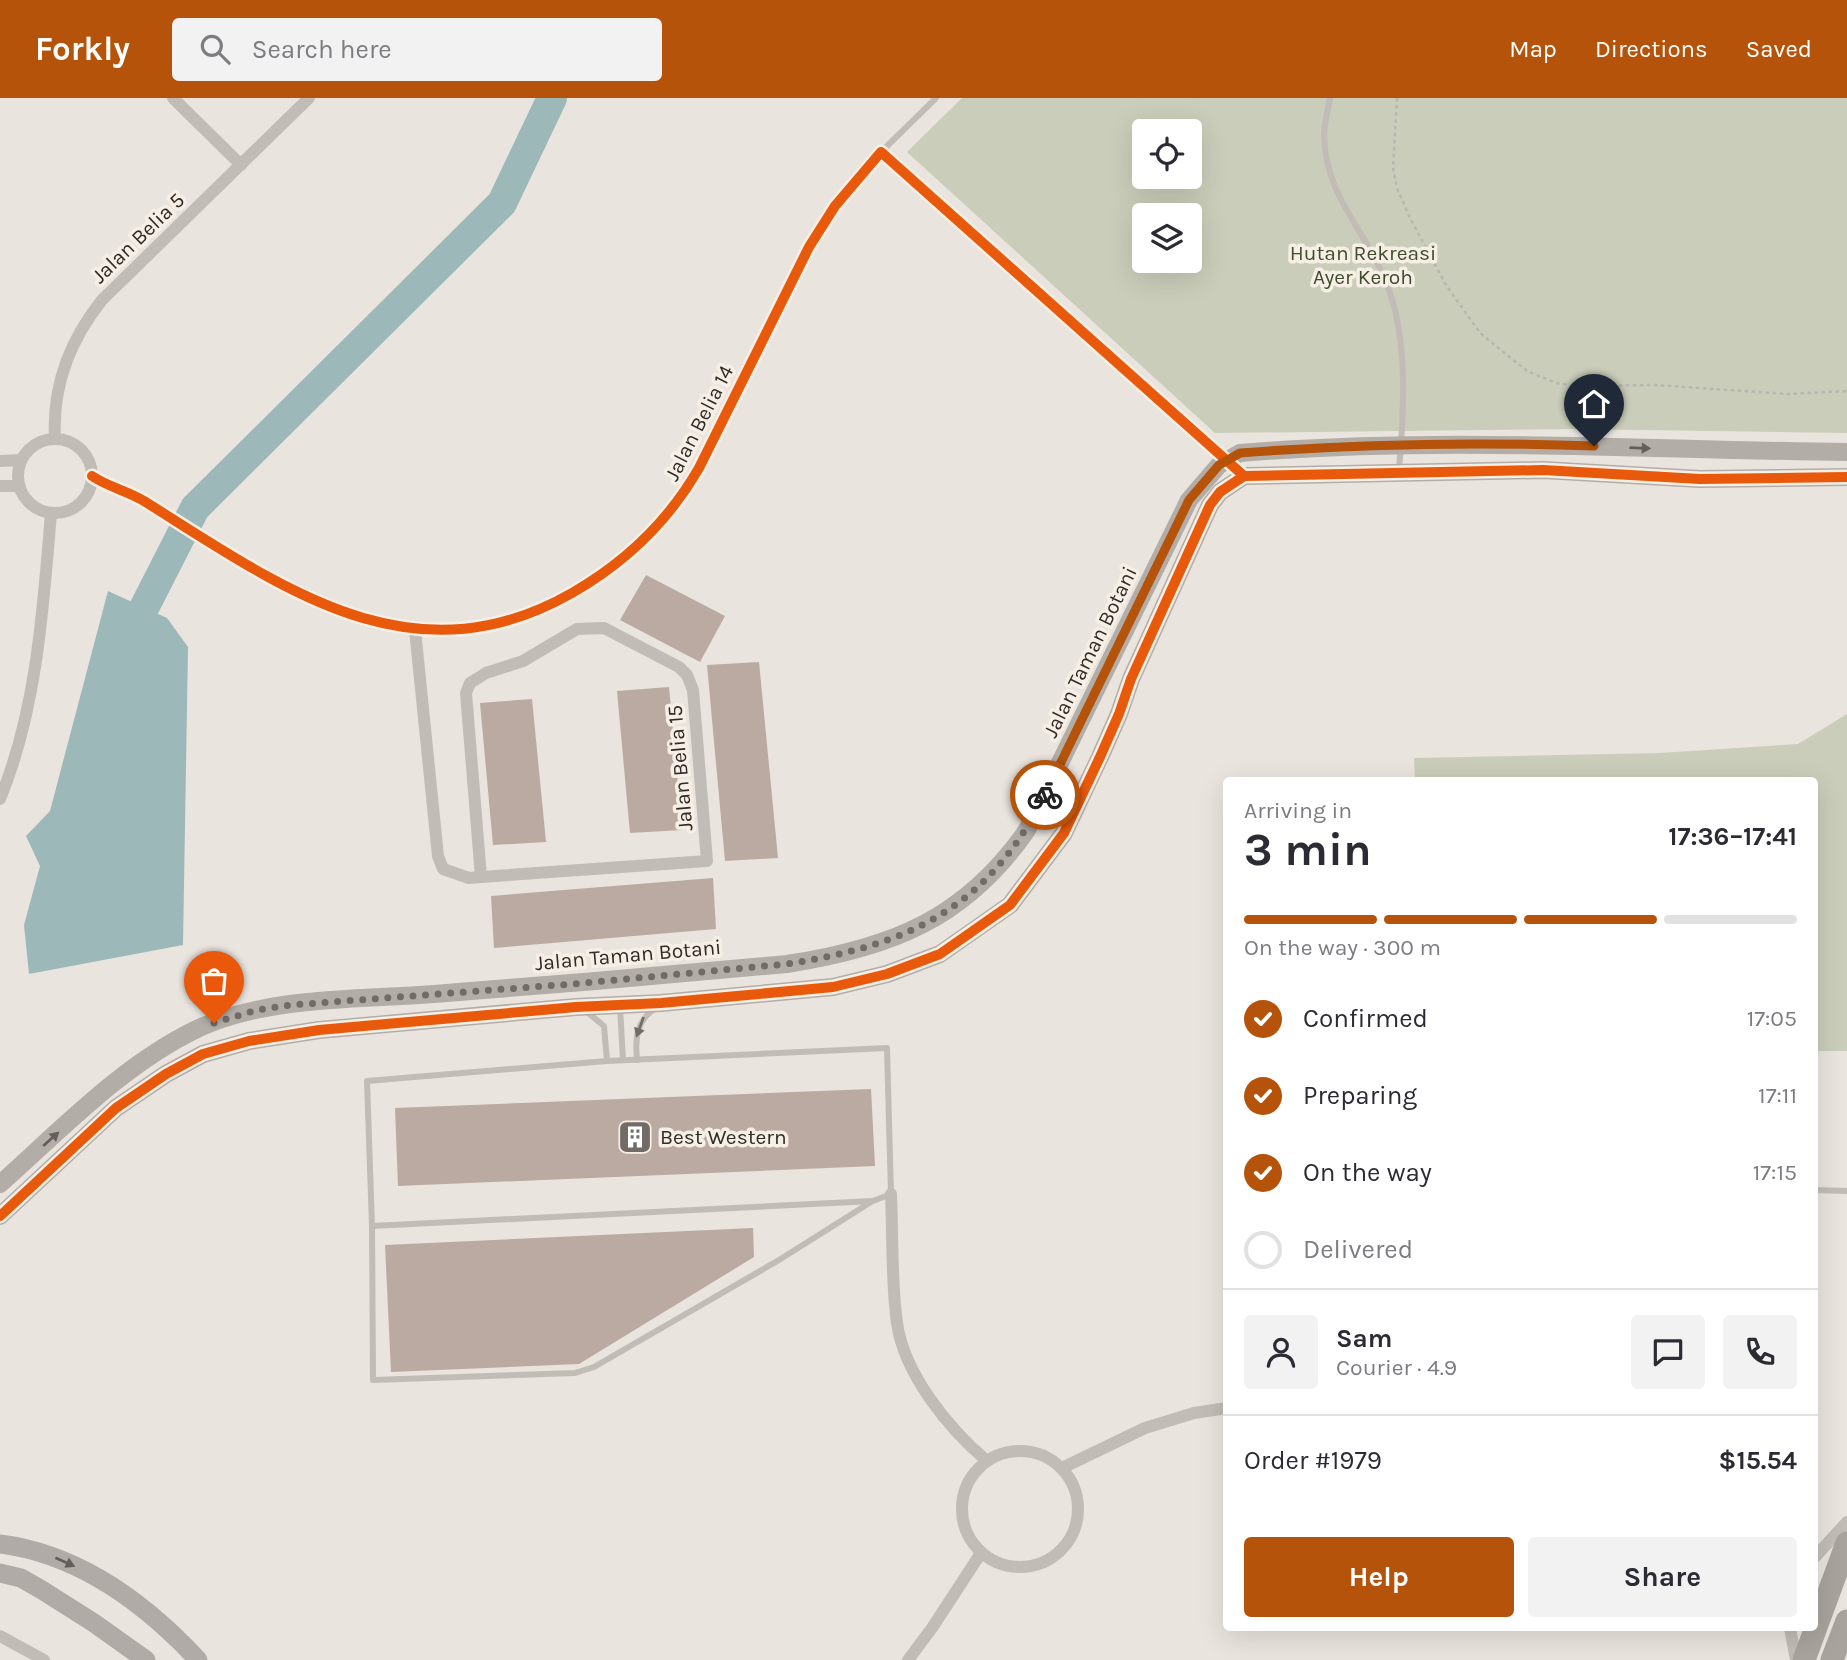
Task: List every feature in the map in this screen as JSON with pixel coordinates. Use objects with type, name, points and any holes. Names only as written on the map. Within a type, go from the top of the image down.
[{"type":"highway","points":[[1818,1622],[1847,1543]]},
{"type":"highway","points":[[1832,1660],[1847,1621]]},
{"type":"highway","points":[[1804,1660],[1815,1631]]},
{"type":"main road","points":[[0,1544],[21,1546],[46,1554],[113,1587],[162,1623],[198,1660]]},
{"type":"main road","points":[[0,1573],[21,1578],[42,1590],[146,1660]]},
{"type":"street","points":[[173,98],[241,165]]},
{"type":"street","name":"Jalan Belia 5","points":[[55,439],[54,415],[69,352],[102,299],[309,98]]},
{"type":"street","points":[[881,152],[1244,476]]},
{"type":"street","name":"Jalan Belia 14","points":[[92,476],[141,499],[224,553],[339,611],[415,630],[464,630],[537,612],[589,584],[615,566],[640,545],[683,496],[809,247],[835,206],[881,152]]},
{"type":"street","points":[[55,439],[77,446],[90,465],[90,488],[84,499],[75,507],[64,512],[51,513],[31,504],[19,486],[22,460],[35,445],[55,439]]},
{"type":"street","points":[[1226,459],[1240,453],[1401,446],[1542,444],[1723,451],[1847,452]]},
{"type":"street","name":"Jalan Taman Botani","points":[[0,1184],[130,1070],[174,1041],[227,1018],[257,1010],[303,1004],[573,984],[787,964],[875,946],[925,924],[960,902],[995,872],[1027,830],[1189,500],[1226,459]]},
{"type":"street","points":[[0,461],[22,460]]},
{"type":"street","points":[[0,1216],[116,1108],[166,1074],[204,1054],[249,1041],[319,1030],[833,987],[887,974],[940,954],[1010,905],[1064,832],[1100,757],[1131,679],[1210,505],[1220,492],[1244,476],[1543,470],[1700,479],[1847,477]]},
{"type":"street","points":[[0,486],[19,486]]},
{"type":"street","points":[[0,799],[14,762],[41,633],[51,513]]},
{"type":"street","name":"Jalan Belia 15","points":[[415,630],[438,856],[443,869],[469,878],[707,862],[693,690],[687,675],[679,667],[604,628],[591,627],[577,629],[523,661],[486,673],[470,683],[466,693],[481,877]]},
{"type":"street","points":[[573,984],[601,990],[620,1005]]},
{"type":"street","points":[[891,1194],[897,1326],[910,1363],[933,1405],[968,1445],[987,1461]]},
{"type":"street","points":[[1062,1468],[1146,1427],[1194,1413],[1223,1409]]},
{"type":"street","points":[[1018,1450],[1034,1452],[1049,1458],[1062,1468],[1072,1483],[1078,1500],[1078,1517],[1073,1535],[1062,1549],[1048,1560],[1013,1567],[996,1562],[981,1553],[970,1539],[963,1523],[961,1505],[970,1480],[987,1461],[1002,1453],[1018,1450]]},
{"type":"street","points":[[1818,1554],[1847,1522]]},
{"type":"street","points":[[908,1660],[981,1553]]},
{"type":"street","points":[[1791,1631],[1796,1660]]},
{"type":"street","points":[[0,1636],[44,1660]]},
{"type":"lane","name":"Jalan Belia 14","points":[[881,152],[936,98]]},
{"type":"lane","points":[[1330,98],[1324,132],[1327,164],[1338,196],[1389,288],[1399,324],[1402,361],[1399,471]]},
{"type":"lane","points":[[637,1060],[636,1035],[640,1023],[661,1003]]},
{"type":"lane","points":[[620,1005],[623,1060]]},
{"type":"lane","points":[[576,1007],[593,1015],[604,1026],[607,1061]]},
{"type":"lane","points":[[887,1048],[891,1194],[873,1201],[779,1260],[594,1367],[575,1373],[373,1380],[372,1226],[367,1082],[637,1060],[887,1048]]},
{"type":"lane","points":[[1818,1190],[1847,1191]]},
{"type":"lane","points":[[372,1226],[873,1201]]},
{"type":"path","points":[[1397,98],[1393,169],[1397,188],[1411,220],[1446,285],[1480,333],[1527,371],[1556,383],[1576,386],[1655,385],[1788,394],[1847,391]]},
{"type":"green space","name":"Hutan Rekreasi Ayer Keroh","points":[[962,98],[1847,98],[1847,433],[1572,429],[1215,433],[907,152]]},
{"type":"green space","points":[[1847,714],[1847,1051],[1818,1051],[1818,777],[1415,777],[1414,758],[1660,753],[1798,744]]},
{"type":"water","points":[[108,591],[167,618],[188,647],[183,945],[29,974],[24,925],[40,866],[26,836],[50,811]]},
{"type":"building","points":[[646,575],[725,616],[700,662],[620,620]]},
{"type":"building","points":[[759,662],[778,858],[725,861],[707,665]]},
{"type":"building","points":[[669,687],[682,830],[630,833],[617,691]]},
{"type":"building","points":[[532,699],[546,842],[493,845],[480,703]]},
{"type":"building","points":[[713,878],[716,929],[494,948],[491,896]]},
{"type":"building","name":"Best Western","points":[[871,1089],[875,1166],[398,1186],[395,1108]]},
{"type":"building","points":[[753,1228],[754,1257],[579,1364],[391,1372],[385,1245]]},
{"type":"waterway","points":[[144,608],[195,508],[502,203],[552,98]]},
{"type":"cycle path","points":[[92,476],[138,498],[297,592],[349,613],[402,627],[456,629],[513,619],[572,593],[592,581],[628,554],[674,506],[699,468],[809,247],[835,206],[881,152],[1244,476]]},
{"type":"cycle path","points":[[0,1216],[116,1108],[166,1074],[203,1054],[249,1041],[319,1030],[833,987],[887,974],[940,954],[1010,905],[1064,833],[1210,505],[1220,492],[1244,476],[1543,470],[1700,479],[1847,477]]},
{"type":"way so far","points":[[214,1023],[257,1010],[291,1005],[573,984],[787,964],[875,946],[899,937],[942,914],[995,872],[1027,830],[1045,795]]},
{"type":"place","name":"Best Western","points":[[635,1137]]},
{"type":"route","points":[[1045,795],[1189,500],[1226,459],[1240,453],[1401,446],[1594,446]]}]
